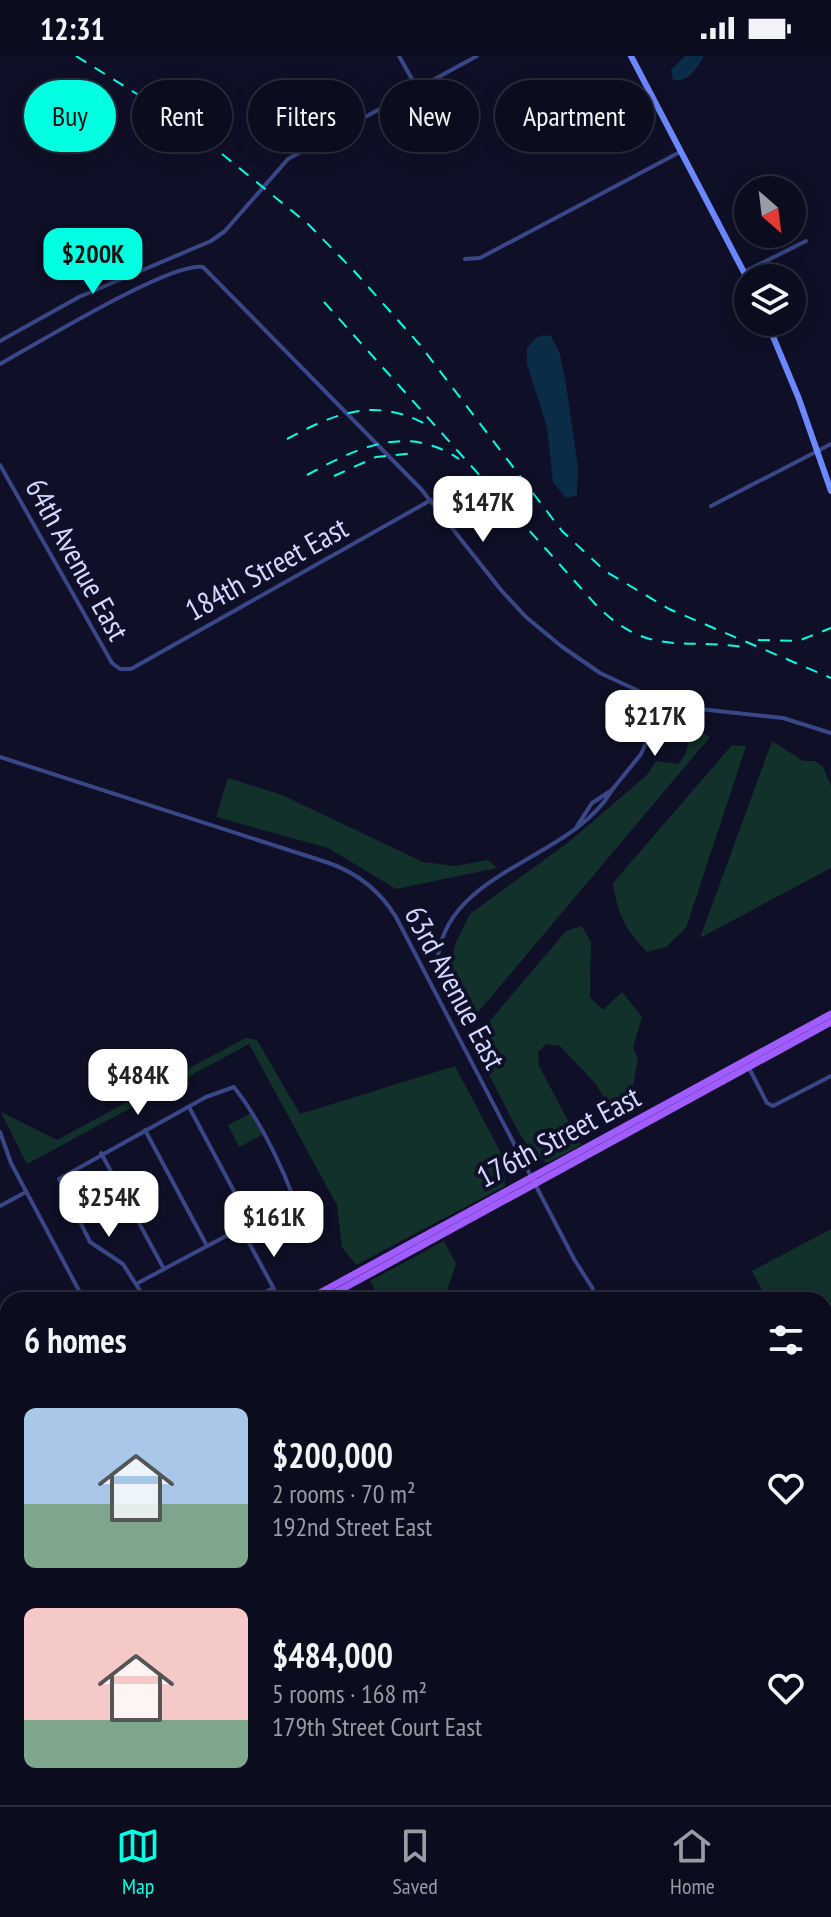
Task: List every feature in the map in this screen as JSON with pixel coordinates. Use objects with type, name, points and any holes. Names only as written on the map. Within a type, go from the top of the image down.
[{"type":"main road","points":[[631,56],[740,264]]},
{"type":"main road","points":[[773,336],[831,491]]},
{"type":"main road","name":"176th Street East","points":[[322,1292],[592,1154],[724,1082],[727,1075],[831,1014]]},
{"type":"main road","name":"176th Street East","points":[[336,1292],[611,1135],[831,1022]]},
{"type":"main road","points":[[592,1154],[591,1151],[611,1135]]},
{"type":"main road","points":[[365,1277],[385,1258]]},
{"type":"street","points":[[399,56],[412,80]]},
{"type":"street","points":[[432,80],[477,56]]},
{"type":"street","points":[[0,341],[79,297],[211,241],[225,231],[288,159],[380,108]]},
{"type":"street","points":[[465,259],[480,258],[681,152]]},
{"type":"street","points":[[760,264],[792,248]]},
{"type":"street","points":[[0,364],[133,291],[188,266],[197,266],[210,272],[431,500],[501,590],[543,632],[600,673],[664,704],[692,710],[783,718],[831,733]]},
{"type":"street","points":[[711,506],[831,444]]},
{"type":"street","name":"64th Avenue East","points":[[0,465],[112,663],[122,669]]},
{"type":"street","name":"184th Street East","points":[[122,669],[131,669],[431,500]]},
{"type":"street","points":[[437,968],[443,938],[462,905],[486,885],[577,826],[606,800],[641,754],[664,704]]},
{"type":"street","name":"63rd Avenue East","points":[[0,757],[329,863],[365,882],[396,917],[574,1259],[593,1289]]},
{"type":"street","points":[[749,1064],[771,1106],[779,1105],[831,1076]]},
{"type":"street","points":[[136,1284],[251,1223],[293,1196],[281,1167],[234,1087],[101,1153],[59,1179],[90,1242],[123,1264],[141,1292]]},
{"type":"street","points":[[189,1107],[251,1223]]},
{"type":"street","points":[[145,1130],[207,1246]]},
{"type":"street","points":[[0,1132],[11,1163],[80,1292]]},
{"type":"street","points":[[101,1153],[164,1269]]},
{"type":"street","points":[[0,1206],[26,1192]]},
{"type":"street","points":[[241,1228],[275,1292]]},
{"type":"street","points":[[265,1292],[273,1288]]},
{"type":"green space","points":[[695,729],[710,737],[469,1023],[461,1022],[453,1005],[448,976],[456,942],[470,914],[570,841],[648,774],[656,761],[678,764]]},
{"type":"green space","points":[[772,741],[803,761],[815,761],[823,767],[831,786],[831,868],[700,938]]},
{"type":"green space","points":[[732,745],[746,746],[686,928],[666,947],[647,952],[624,921],[613,883]]},
{"type":"green space","points":[[228,778],[282,795],[423,862],[455,866],[488,860],[497,868],[396,889],[328,848],[216,817]]},
{"type":"green space","points":[[582,926],[591,942],[590,997],[603,1010],[622,992],[642,1017],[633,1047],[638,1058],[629,1109],[617,1118],[595,1083],[560,1046],[546,1044],[538,1052],[539,1066],[581,1145],[547,1163],[532,1152],[519,1133],[472,1042],[566,931]]},
{"type":"green space","points":[[245,1038],[257,1040],[300,1114],[455,1066],[503,1157],[505,1186],[356,1265],[342,1247],[337,1205],[249,1044],[27,1164],[1,1112],[57,1140]]},
{"type":"green space","points":[[251,1113],[262,1135],[239,1147],[228,1125]]},
{"type":"green space","points":[[831,1229],[831,1292],[763,1292],[752,1271]]},
{"type":"green space","points":[[444,1241],[456,1264],[447,1290],[443,1292],[376,1292],[370,1281]]},
{"type":"water","points":[[685,56],[704,56],[688,77],[673,80],[671,70]]},
{"type":"water","points":[[543,335],[551,336],[560,354],[578,467],[577,495],[566,498],[553,482],[547,427],[527,364],[527,348]]},
{"type":"railway","points":[[76,56],[161,109],[211,145],[308,224],[420,345],[562,531],[605,571],[669,609],[831,678]]},
{"type":"railway","points":[[324,302],[597,606],[616,622],[650,639],[744,647]]},
{"type":"railway","points":[[287,439],[323,421],[358,411],[393,412],[431,427]]},
{"type":"railway","points":[[307,475],[344,456],[382,443],[420,443],[439,448],[459,459]]},
{"type":"railway","points":[[334,476],[376,457],[415,453]]},
{"type":"railway","points":[[758,640],[798,641],[831,628]]}]
